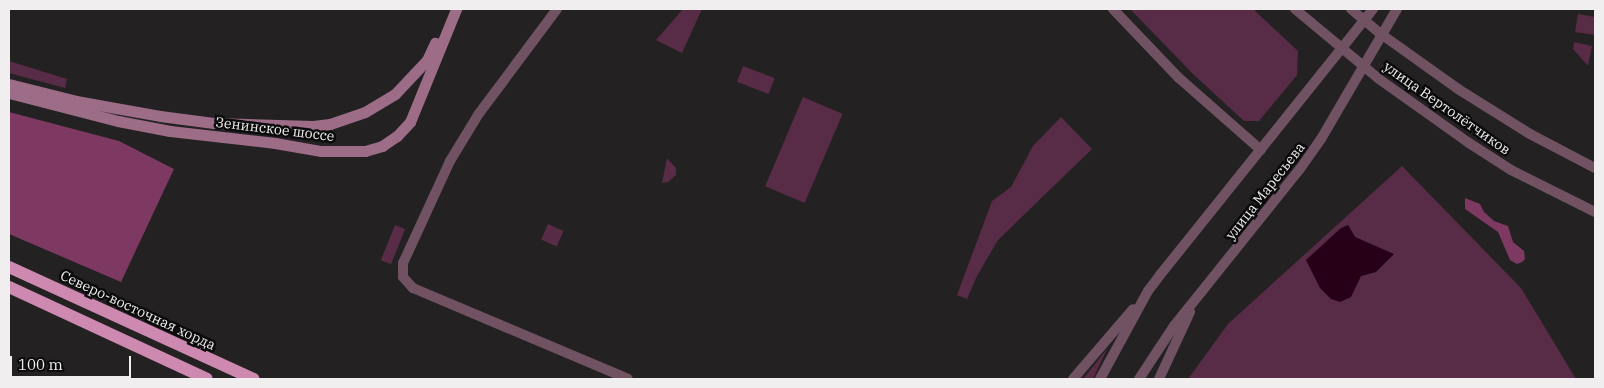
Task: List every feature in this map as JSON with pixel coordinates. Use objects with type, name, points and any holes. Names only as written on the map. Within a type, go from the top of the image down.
[{"type":"highway","name":"Северо-восточная хорда","points":[[9,267],[254,379]]},
{"type":"highway","points":[[9,287],[208,379]]},
{"type":"main road","name":"Зенинское шоссе","points":[[9,84],[76,101],[160,116],[265,126],[330,124],[373,108],[395,94],[427,60],[448,9]]},
{"type":"main road","name":"Зенинское шоссе","points":[[9,93],[118,122],[170,131],[274,143],[322,152],[365,150],[382,146],[397,136],[410,122],[456,9]]},
{"type":"street","points":[[556,9],[478,115],[450,162],[415,236],[402,271],[403,277],[413,288],[628,379]]},
{"type":"street","points":[[1113,9],[1179,78],[1262,150]]},
{"type":"street","name":"улица Вертолётчиков","points":[[1295,9],[1427,114],[1503,164],[1595,212]]},
{"type":"street","name":"улица Вертолётчиков","points":[[1351,9],[1381,34],[1474,99],[1530,134],[1595,168]]},
{"type":"street","points":[[1364,20],[1373,9]]},
{"type":"street","name":"улица Маресьева","points":[[1139,379],[1174,326],[1300,169],[1321,139],[1397,9]]},
{"type":"street","name":"улица Маресьева","points":[[1100,379],[1148,291],[1364,20]]},
{"type":"street","points":[[1073,379],[1148,291]]},
{"type":"street","points":[[1160,379],[1198,296]]},
{"type":"shaded area","points":[[683,9],[702,9],[682,53],[656,40]]},
{"type":"shaded area","points":[[1130,9],[1253,9],[1298,51],[1297,75],[1259,121],[1244,121],[1193,74]]},
{"type":"shaded area","points":[[1578,14],[1595,17],[1595,35],[1575,32]]},
{"type":"shaded area","points":[[1574,42],[1592,46],[1588,66],[1573,49]]},
{"type":"shaded area","points":[[9,61],[67,79],[65,88],[9,73]]},
{"type":"shaded area","points":[[743,66],[775,78],[769,94],[737,82]]},
{"type":"shaded area","points":[[803,97],[843,114],[805,203],[765,186]]},
{"type":"shaded area","points":[[9,112],[119,141],[174,169],[121,282],[9,234]]},
{"type":"shaded area","points":[[1061,117],[1092,149],[998,240],[977,276],[967,299],[957,295],[992,201],[1011,187],[1033,146]]},
{"type":"shaded area","points":[[667,158],[676,168],[676,175],[668,182],[662,183]]},
{"type":"shaded area","points":[[1402,166],[1521,288],[1576,379],[1188,379],[1228,324]],"holes":[[[1348,225],[1355,237],[1393,255],[1368,274],[1361,276],[1358,281]]]},
{"type":"shaded area","points":[[1465,198],[1480,204],[1484,212],[1494,221],[1508,226],[1513,242],[1524,251],[1525,259],[1522,262],[1517,264],[1510,260],[1498,232],[1465,209]]},
{"type":"shaded area","points":[[548,224],[564,231],[557,246],[541,240]]},
{"type":"shaded area","points":[[395,225],[405,229],[391,264],[381,260]]},
{"type":"shaded area","points":[[1348,225],[1355,237],[1394,254],[1376,272],[1361,276],[1351,297],[1340,302],[1331,299],[1320,288],[1306,260],[1341,228]]},
{"type":"shaded area","points":[[1107,349],[1093,379],[1083,379]]}]
